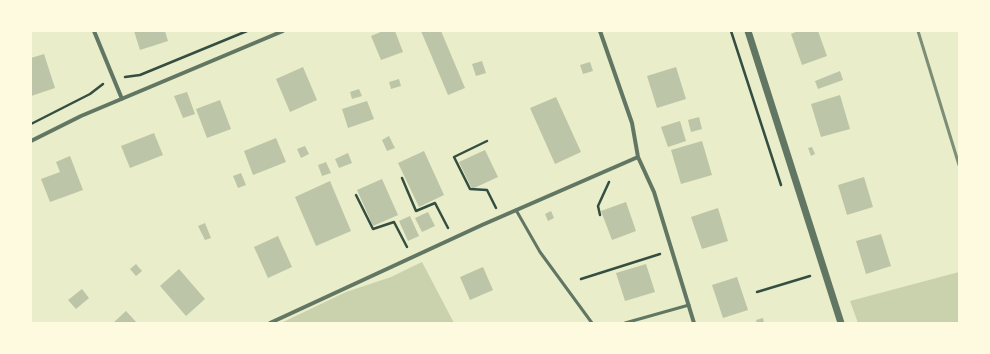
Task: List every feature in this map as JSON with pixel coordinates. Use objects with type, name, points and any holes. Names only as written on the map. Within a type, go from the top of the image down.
[{"type":"street","points":[[94,31],[122,98]]},
{"type":"street","points":[[31,141],[81,116],[122,98],[283,31]]},
{"type":"street","points":[[600,31],[632,123],[638,157],[654,192],[694,323]]},
{"type":"street","points":[[748,31],[841,323]]},
{"type":"street","points":[[270,323],[606,169],[638,157]]},
{"type":"lane","points":[[516,210],[540,252],[592,323]]},
{"type":"lane","points":[[625,323],[689,305]]},
{"type":"path","points":[[31,124],[90,94],[99,86],[114,80],[140,75],[248,31]]},
{"type":"path","points":[[731,31],[782,187]]},
{"type":"path","points":[[487,141],[454,157],[470,189],[487,190],[501,217]]},
{"type":"path","points":[[600,215],[598,206],[610,178],[606,169]]},
{"type":"path","points":[[402,178],[416,211],[435,203],[453,239]]},
{"type":"path","points":[[356,195],[373,229],[394,222],[412,258]]},
{"type":"path","points":[[581,279],[672,249]]},
{"type":"path","points":[[808,268],[813,282]]},
{"type":"path","points":[[757,292],[810,276]]},
{"type":"green space","points":[[422,262],[454,323],[281,323],[346,292],[391,277]]},
{"type":"green space","points":[[959,272],[959,323],[858,323],[850,301]]},
{"type":"building","points":[[134,31],[165,31],[168,41],[140,50]]},
{"type":"building","points":[[383,31],[395,31],[403,52],[381,60],[371,36]]},
{"type":"building","points":[[421,31],[441,31],[465,88],[448,95]]},
{"type":"building","points":[[798,31],[818,31],[827,56],[802,65],[791,34]]},
{"type":"building","points":[[44,54],[55,88],[31,96],[31,58]]},
{"type":"building","points":[[482,61],[486,73],[476,76],[472,64]]},
{"type":"building","points":[[590,62],[593,71],[583,74],[580,65]]},
{"type":"building","points":[[303,67],[317,100],[290,112],[276,79]]},
{"type":"building","points":[[676,67],[686,99],[657,108],[647,76]]},
{"type":"building","points":[[840,71],[843,80],[818,89],[815,81]]},
{"type":"building","points":[[399,79],[401,86],[391,89],[389,82]]},
{"type":"building","points":[[359,89],[362,96],[352,99],[350,92]]},
{"type":"building","points":[[187,92],[195,114],[183,118],[174,96]]},
{"type":"building","points":[[840,95],[850,129],[821,137],[811,104]]},
{"type":"building","points":[[556,97],[581,152],[555,164],[530,108]]},
{"type":"building","points":[[220,100],[231,129],[207,138],[196,109]]},
{"type":"building","points":[[367,101],[374,119],[348,128],[342,109]]},
{"type":"building","points":[[699,117],[702,129],[691,132],[688,120]]},
{"type":"building","points":[[680,121],[686,141],[668,147],[661,127]]},
{"type":"building","points":[[154,133],[163,155],[130,168],[121,146]]},
{"type":"building","points":[[389,136],[395,148],[387,151],[382,140]]},
{"type":"building","points":[[276,138],[286,162],[253,175],[244,151]]},
{"type":"building","points":[[702,141],[712,175],[681,184],[671,150]]},
{"type":"building","points":[[305,146],[309,154],[301,158],[297,149]]},
{"type":"building","points":[[812,147],[815,154],[811,156],[808,148]]},
{"type":"building","points":[[485,150],[498,177],[472,189],[459,162]]},
{"type":"building","points":[[424,151],[444,195],[419,207],[398,163]]},
{"type":"building","points":[[348,153],[352,163],[339,168],[335,159]]},
{"type":"building","points":[[70,156],[83,190],[50,202],[41,179],[60,172],[56,162]]},
{"type":"building","points":[[326,162],[331,173],[322,176],[318,165]]},
{"type":"building","points":[[241,173],[246,185],[238,188],[233,176]]},
{"type":"building","points":[[864,177],[873,207],[847,215],[838,185]]},
{"type":"building","points":[[382,179],[398,215],[373,226],[357,190]]},
{"type":"building","points":[[330,181],[351,231],[316,246],[295,197]]},
{"type":"building","points":[[626,202],[636,231],[612,240],[601,211]]},
{"type":"building","points":[[718,208],[728,241],[702,249],[691,217]]},
{"type":"building","points":[[551,211],[554,218],[548,221],[545,214]]},
{"type":"building","points":[[428,212],[435,226],[422,232],[415,218]]},
{"type":"building","points":[[410,216],[419,236],[408,241],[399,221]]},
{"type":"building","points":[[205,223],[211,238],[205,240],[198,226]]},
{"type":"building","points":[[881,234],[891,266],[866,274],[856,241]]},
{"type":"building","points":[[278,236],[292,267],[268,278],[254,247]]},
{"type":"building","points":[[136,264],[142,271],[136,276],[130,269]]},
{"type":"building","points":[[646,264],[655,292],[625,301],[616,273]]},
{"type":"building","points":[[483,267],[493,290],[470,300],[460,277]]},
{"type":"building","points":[[179,269],[205,299],[186,316],[160,286]]},
{"type":"building","points":[[737,277],[748,310],[723,318],[712,285]]},
{"type":"building","points":[[82,289],[89,298],[76,309],[68,300]]},
{"type":"building","points":[[126,311],[137,323],[113,323]]},
{"type":"building","points":[[763,318],[764,323],[757,323],[756,320]]},
{"type":"railway","points":[[918,31],[959,165]]}]
